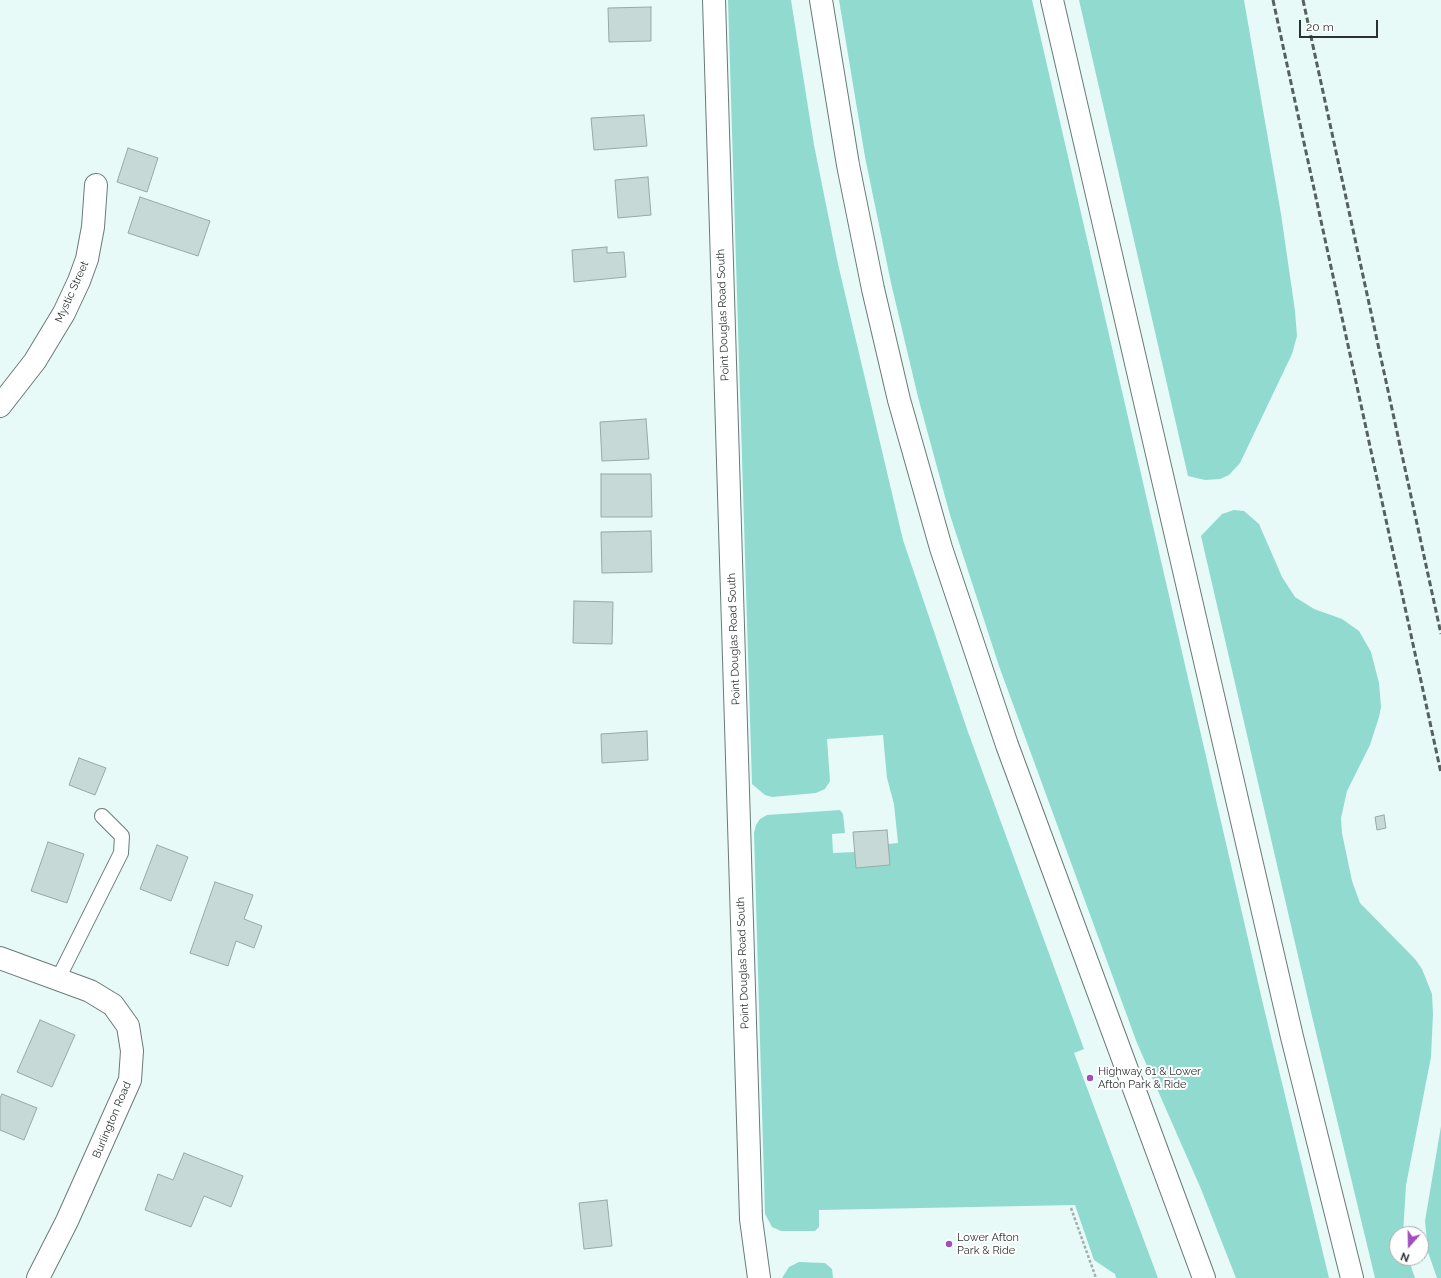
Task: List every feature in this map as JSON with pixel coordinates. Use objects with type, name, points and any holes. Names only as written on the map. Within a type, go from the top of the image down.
[{"type":"main road","name":"Point Douglas Road South","points":[[714,0],[751,1211],[759,1278]]},
{"type":"main road","points":[[821,0],[848,165],[873,290],[899,400],[941,548],[1007,745],[1204,1278]]},
{"type":"main road","points":[[1052,0],[1292,1037],[1352,1278]]},
{"type":"main road","name":"Mystic Street","points":[[0,406],[35,361],[64,313],[79,281],[87,259],[93,227],[96,185]]},
{"type":"main road","name":"Burlington Road","points":[[0,958],[90,991],[113,1005],[128,1026],[132,1051],[130,1080],[67,1221],[38,1278]]},
{"type":"lane","points":[[58,979],[120,853],[122,836],[102,816]]},
{"type":"path","points":[[1071,1208],[1096,1278]]},
{"type":"shaded area","points":[[728,0],[791,0],[814,145],[838,264],[903,540],[968,732],[1084,1049],[1074,1053],[1158,1278],[1116,1278],[1115,1274],[1094,1260],[1075,1205],[819,1210],[819,1227],[815,1231],[781,1231],[772,1227],[765,1214],[754,833],[756,825],[760,819],[767,815],[840,810],[843,814],[845,833],[832,834],[833,853],[855,852],[856,868],[890,865],[888,844],[898,843],[894,804],[887,778],[883,735],[827,739],[830,781],[825,789],[816,793],[772,797],[765,795],[752,784]]},
{"type":"shaded area","points":[[839,0],[1032,0],[1263,1004],[1329,1278],[1236,1278],[1201,1189],[1137,1043],[999,666],[950,515],[918,397],[891,283],[865,157]]},
{"type":"shaded area","points":[[1079,0],[1244,0],[1281,214],[1295,311],[1297,336],[1292,354],[1240,463],[1229,475],[1220,479],[1205,480],[1188,476]]},
{"type":"shaded area","points":[[1234,510],[1244,511],[1259,524],[1282,577],[1295,597],[1314,609],[1342,619],[1359,631],[1371,652],[1379,683],[1381,707],[1379,717],[1370,745],[1347,791],[1341,818],[1342,833],[1352,881],[1360,903],[1415,959],[1422,969],[1432,994],[1433,1014],[1431,1057],[1406,1185],[1403,1226],[1389,1226],[1389,1266],[1411,1266],[1415,1278],[1375,1278],[1311,1012],[1201,536],[1222,514]]},
{"type":"shaded area","points":[[1441,1126],[1441,1278],[1437,1278],[1429,1255],[1429,1226],[1425,1226],[1425,1221]]},
{"type":"shaded area","points":[[799,1262],[825,1263],[832,1269],[833,1278],[782,1278],[789,1267]]},
{"type":"building","points":[[651,7],[651,41],[609,42],[608,8]]},
{"type":"building","points":[[644,115],[647,146],[594,150],[591,118]]},
{"type":"building","points":[[128,148],[158,158],[147,192],[117,182]]},
{"type":"building","points":[[648,177],[651,215],[618,218],[615,180]]},
{"type":"building","points":[[140,197],[210,221],[198,256],[128,233]]},
{"type":"building","points":[[607,247],[607,253],[624,252],[626,277],[574,282],[572,250]]},
{"type":"building","points":[[646,419],[649,459],[602,461],[600,422]]},
{"type":"building","points":[[601,474],[651,474],[652,517],[601,517]]},
{"type":"building","points":[[651,531],[652,572],[602,573],[601,532]]},
{"type":"building","points":[[574,601],[613,602],[612,644],[573,643]]},
{"type":"building","points":[[647,731],[648,760],[602,763],[601,734]]},
{"type":"building","points":[[79,758],[106,768],[95,795],[69,785]]},
{"type":"building","points":[[1384,815],[1386,828],[1377,830],[1375,817]]},
{"type":"building","points":[[887,830],[890,865],[856,868],[853,832]]},
{"type":"building","points":[[48,842],[84,854],[67,903],[31,891]]},
{"type":"building","points":[[157,845],[188,857],[171,901],[140,889]]},
{"type":"building","points":[[215,882],[253,895],[244,919],[262,926],[254,948],[236,941],[228,966],[190,953]]},
{"type":"building","points":[[40,1020],[75,1035],[52,1087],[17,1072]]},
{"type":"building","points":[[2,1094],[37,1108],[24,1140],[0,1130],[0,1098]]},
{"type":"building","points":[[184,1153],[243,1176],[231,1207],[204,1196],[191,1227],[145,1210],[158,1174],[173,1180]]},
{"type":"building","points":[[607,1200],[612,1246],[584,1249],[579,1203]]},
{"type":"railway","points":[[1273,0],[1441,773]]},
{"type":"railway","points":[[1303,0],[1441,634]]},
{"type":"place","name":"Highway 61 & Lower Afton Park & Ride","points":[[1090,1078]]},
{"type":"place","name":"Lower Afton Park & Ride","points":[[949,1244]]}]
